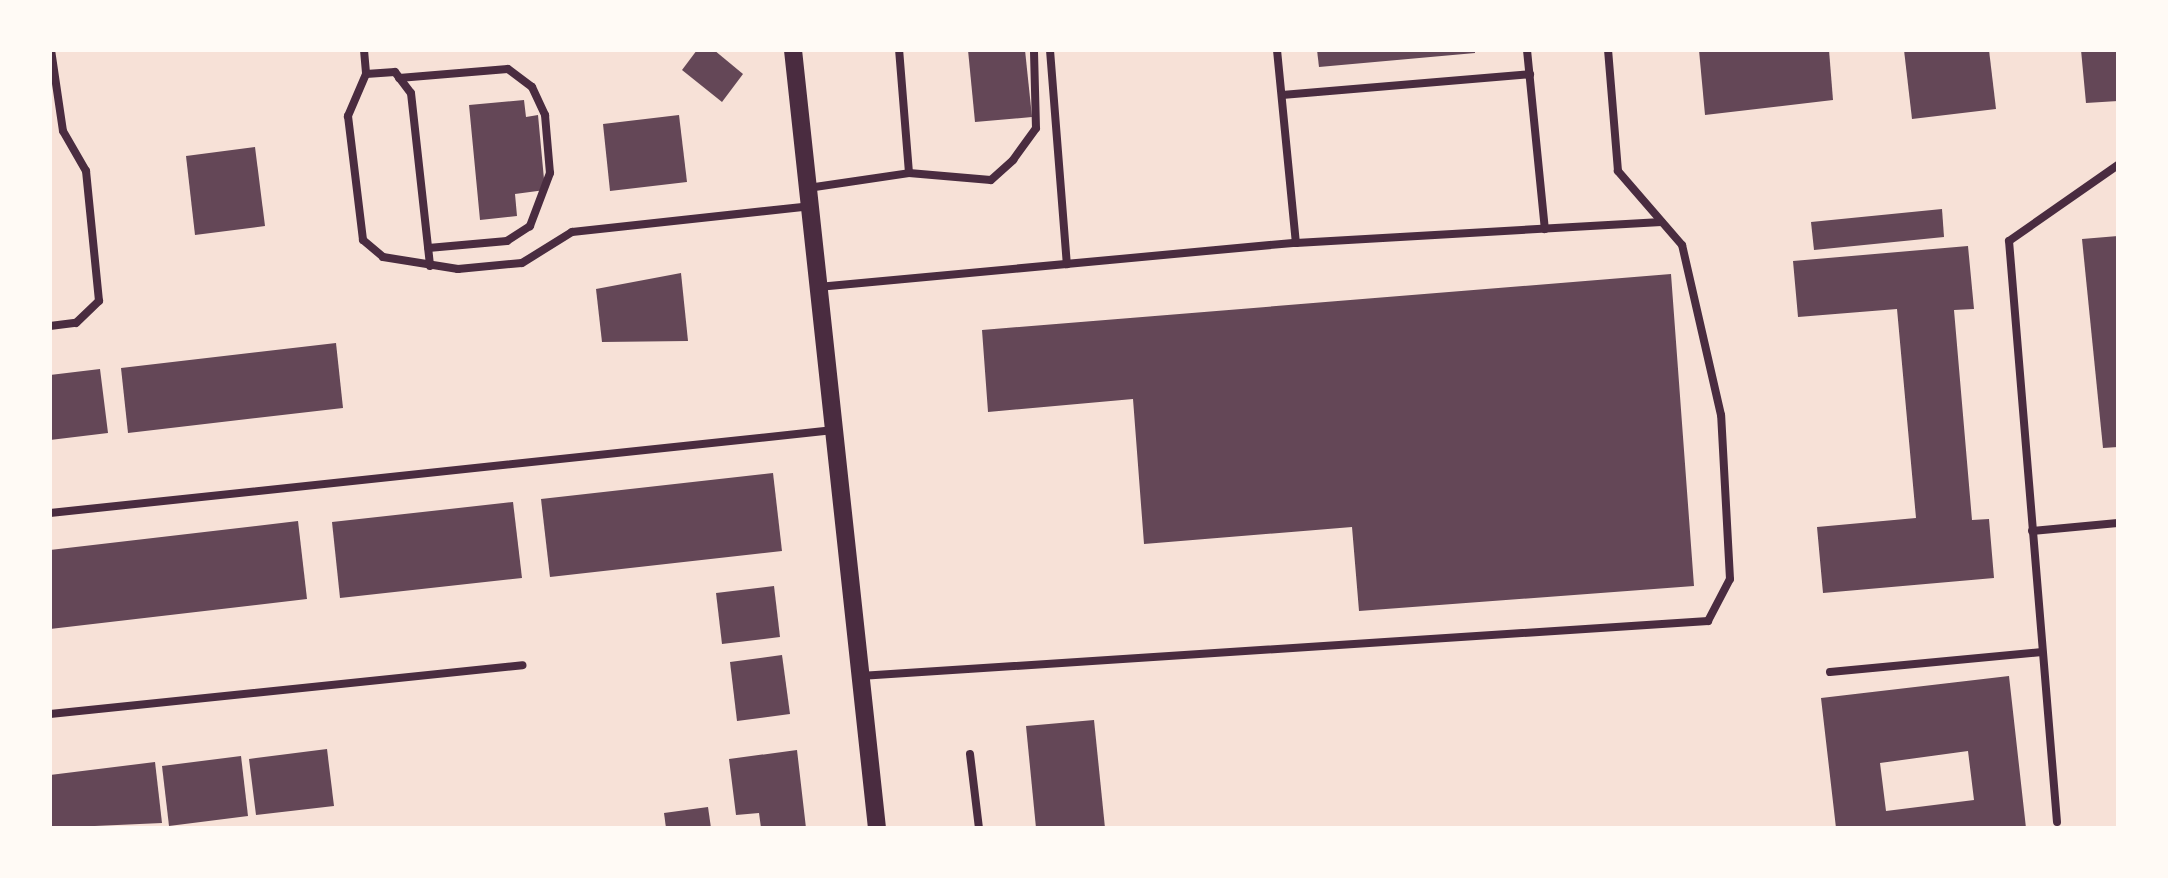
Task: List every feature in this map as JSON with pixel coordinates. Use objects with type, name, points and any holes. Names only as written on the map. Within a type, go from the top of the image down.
[{"type":"street","points":[[793,50],[877,828]]},
{"type":"lane","points":[[50,326],[76,323],[99,300],[86,171],[63,130],[51,50]]},
{"type":"lane","points":[[364,50],[366,74],[348,116],[363,240],[383,257],[430,266],[522,263],[572,232],[809,197],[909,173],[990,180],[1013,160],[1036,128],[1034,50]]},
{"type":"lane","points":[[899,50],[909,173]]},
{"type":"lane","points":[[1050,50],[1067,264]]},
{"type":"lane","points":[[1277,50],[1296,243]]},
{"type":"lane","points":[[1527,50],[1545,229]]},
{"type":"lane","points":[[860,676],[1708,621],[1730,579],[1720,415],[1682,246],[1618,171],[1608,50]]},
{"type":"lane","points":[[366,74],[399,78],[508,70],[532,87],[545,115],[550,173],[530,226],[508,241],[428,248]]},
{"type":"lane","points":[[1282,95],[1530,74]]},
{"type":"lane","points":[[399,78],[411,93],[430,266]]},
{"type":"lane","points":[[2058,822],[2009,241],[2118,165]]},
{"type":"lane","points":[[818,286],[1296,243],[1662,222]]},
{"type":"lane","points":[[50,513],[834,430]]},
{"type":"lane","points":[[2032,531],[2118,523]]},
{"type":"lane","points":[[1830,672],[2042,652]]},
{"type":"lane","points":[[50,714],[522,666]]},
{"type":"lane","points":[[970,754],[979,828]]},
{"type":"building","points":[[697,50],[714,50],[743,74],[722,102],[682,70]]},
{"type":"building","points":[[968,50],[1025,50],[1032,117],[975,122]]},
{"type":"building","points":[[1317,50],[1475,50],[1475,53],[1319,67]]},
{"type":"building","points":[[1699,50],[1829,50],[1833,100],[1705,115]]},
{"type":"building","points":[[1904,50],[1989,50],[1996,109],[1912,119]]},
{"type":"building","points":[[2081,50],[2118,50],[2118,101],[2086,103]]},
{"type":"building","points":[[524,100],[526,117],[538,115],[545,190],[515,194],[517,216],[480,220],[469,105]]},
{"type":"building","points":[[679,115],[687,182],[610,191],[603,124]]},
{"type":"building","points":[[255,147],[265,226],[195,235],[186,156]]},
{"type":"building","points":[[1942,209],[1944,237],[1814,250],[1811,222]]},
{"type":"building","points":[[2118,236],[2118,447],[2103,448],[2082,239]]},
{"type":"building","points":[[1968,246],[1974,309],[1954,310],[1972,520],[1989,519],[1994,578],[1823,593],[1817,527],[1916,518],[1897,309],[1798,317],[1793,261]]},
{"type":"building","points":[[681,273],[688,341],[602,342],[596,289]]},
{"type":"building","points":[[1671,274],[1694,586],[1359,611],[1352,527],[1144,544],[1133,399],[988,412],[982,330]]},
{"type":"building","points":[[336,343],[343,408],[128,433],[121,368]]},
{"type":"building","points":[[100,369],[108,433],[50,440],[50,375]]},
{"type":"building","points":[[773,473],[782,551],[550,577],[541,499]]},
{"type":"building","points":[[513,502],[522,578],[340,598],[332,522]]},
{"type":"building","points":[[298,521],[307,599],[50,629],[50,550]]},
{"type":"building","points":[[774,586],[780,637],[722,644],[716,593]]},
{"type":"building","points":[[782,655],[790,714],[737,721],[730,662]]},
{"type":"building","points":[[2009,676],[2026,828],[1836,828],[1821,698]],"holes":[[[1968,751],[1974,800],[1886,811],[1880,763]]]},
{"type":"building","points":[[1094,720],[1105,828],[1036,828],[1026,726]]},
{"type":"building","points":[[327,749],[334,806],[256,815],[249,759]]},
{"type":"building","points":[[797,750],[806,828],[761,828],[759,813],[736,815],[729,759]]},
{"type":"building","points":[[241,756],[248,816],[169,826],[162,766]]},
{"type":"building","points":[[155,762],[162,823],[50,828],[50,775]]},
{"type":"building","points":[[708,807],[711,828],[666,828],[664,813]]}]
